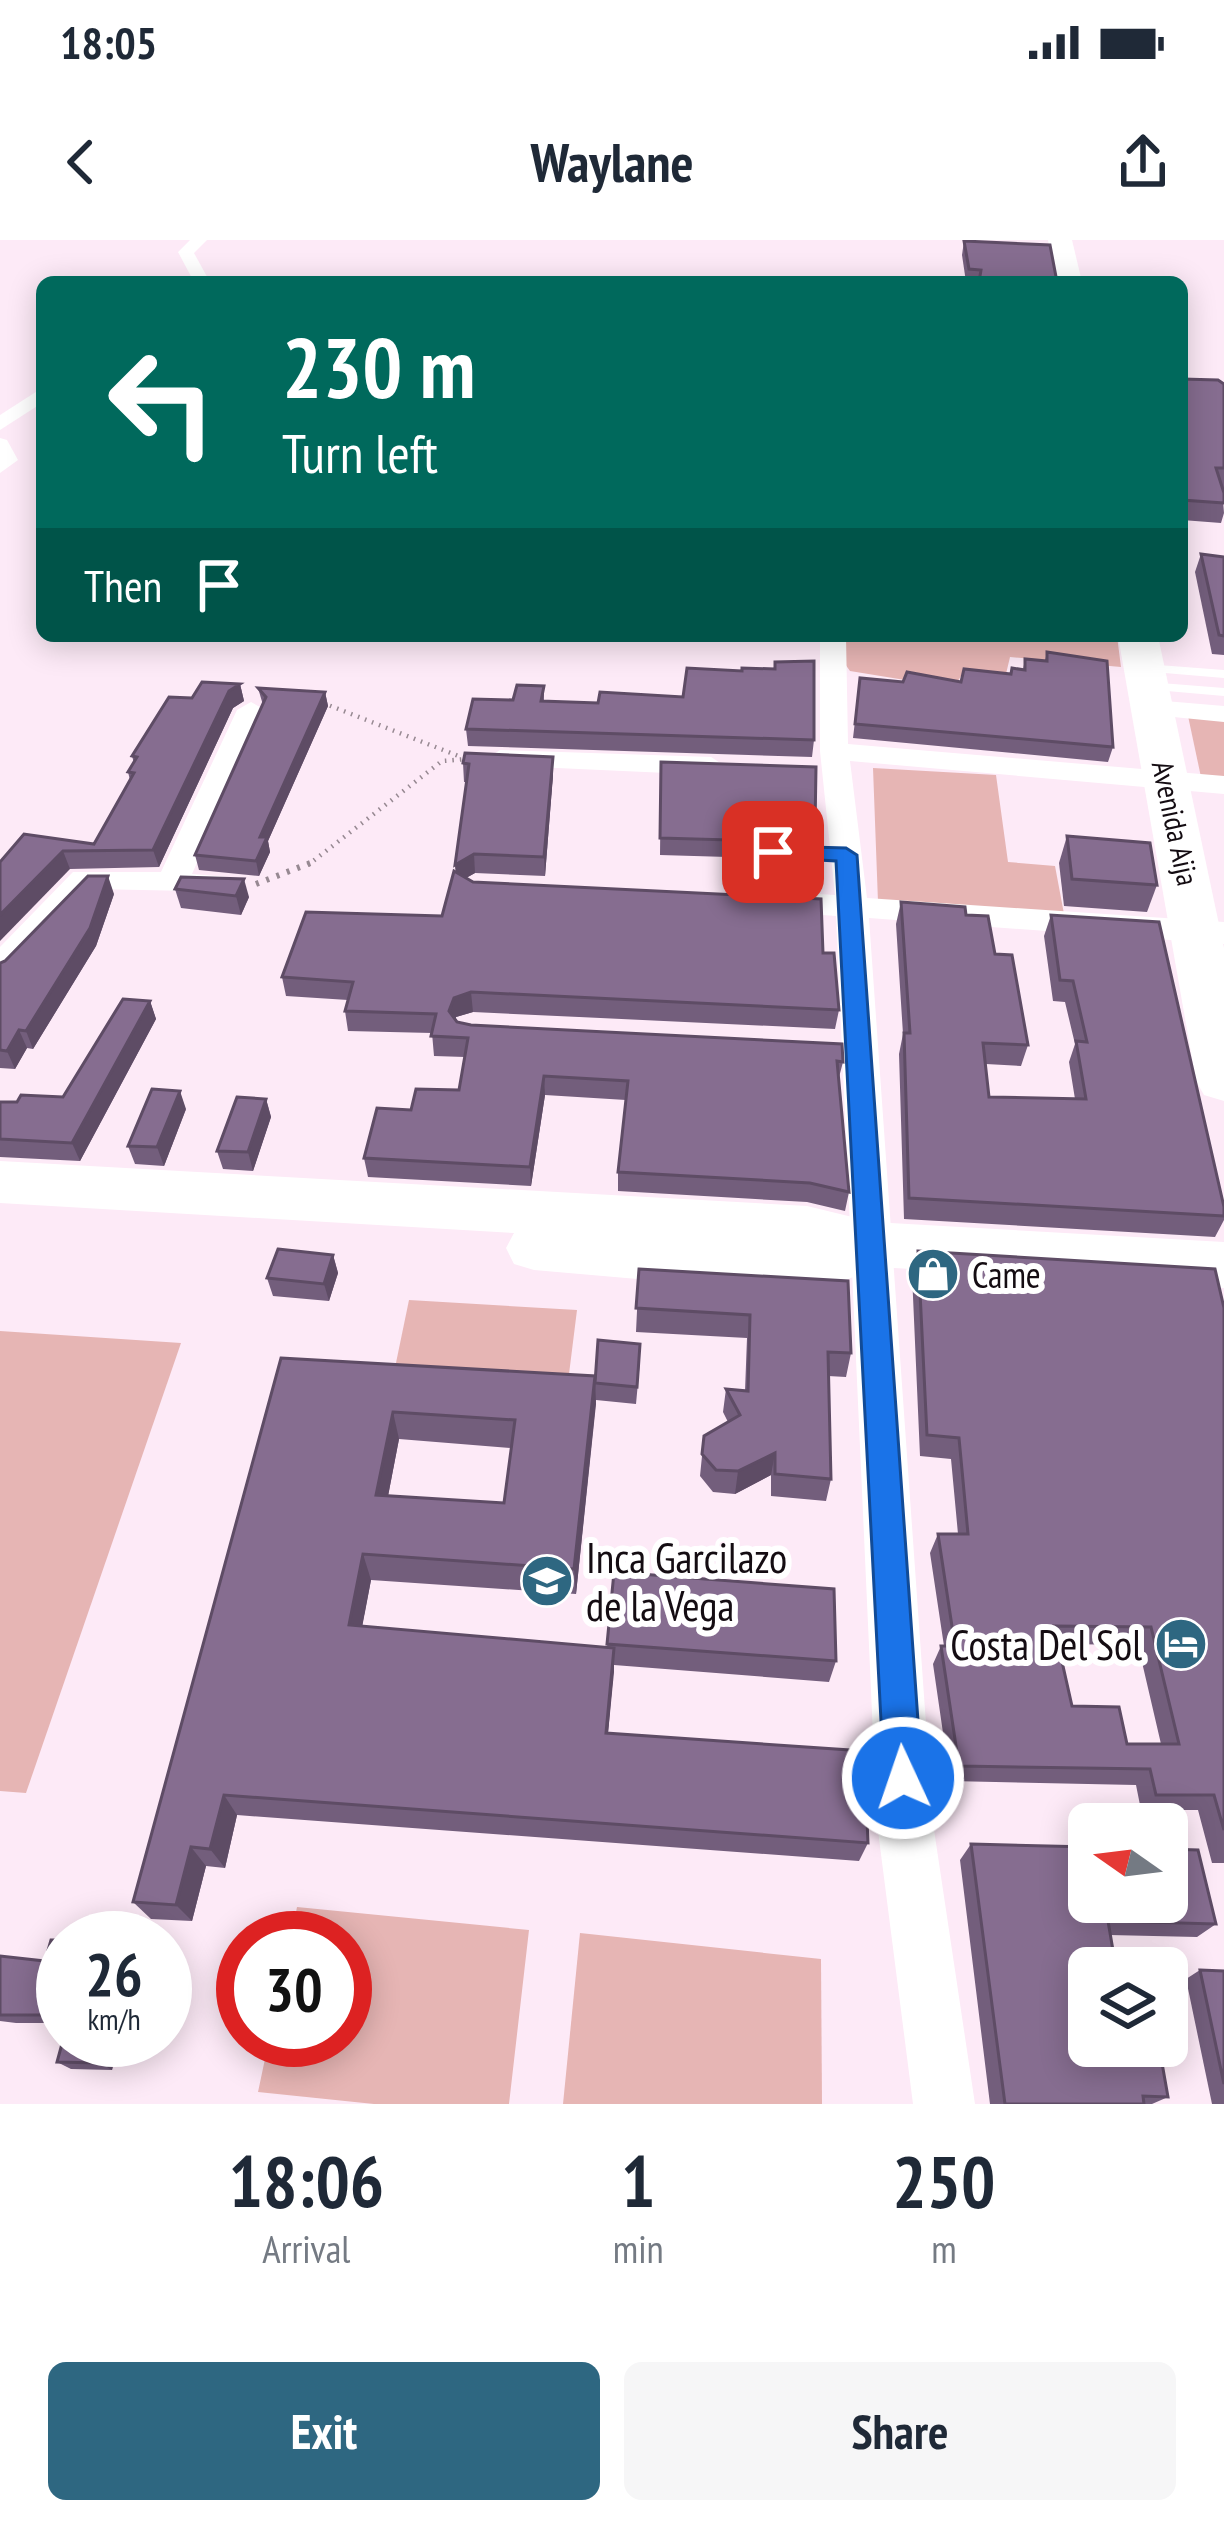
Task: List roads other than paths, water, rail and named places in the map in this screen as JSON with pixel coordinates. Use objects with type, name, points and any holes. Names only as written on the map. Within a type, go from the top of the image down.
[{"type":"main road","points":[[1060,240],[1068,276]]},
{"type":"main road","name":"Avenida Aija","points":[[1146,675],[1167,781],[1211,933],[1224,1081]]},
{"type":"main road","points":[[0,1182],[807,1228],[873,1244],[1224,1265]]},
{"type":"main road","points":[[0,1211],[242,1224],[811,1271],[873,1244]]},
{"type":"street","points":[[199,276],[186,252],[200,240]]},
{"type":"street","points":[[0,424],[36,398]]},
{"type":"street","points":[[0,444],[7,460],[0,466]]},
{"type":"street","points":[[833,642],[828,764],[835,854],[852,907],[905,1822],[944,2104]]},
{"type":"street","points":[[1146,675],[1224,714]]},
{"type":"street","points":[[172,882],[251,710]]},
{"type":"street","points":[[470,759],[746,767]]},
{"type":"street","points":[[828,764],[1224,784]]},
{"type":"street","points":[[0,967],[84,880],[246,886]]},
{"type":"street","points":[[743,899],[1211,933]]},
{"type":"street","points":[[815,1045],[860,1047]]},
{"type":"lane","points":[[1146,675],[1224,674]]},
{"type":"lane","points":[[1146,675],[1224,692]]},
{"type":"place","name":"Came","points":[[933,1274]]},
{"type":"place","name":"Inca Garcilazo de la Vega","points":[[547,1581]]},
{"type":"place","name":"Costa Del Sol","points":[[1181,1644]]}]
